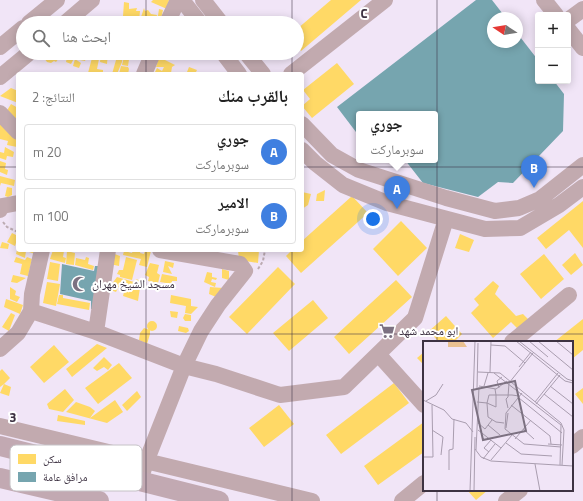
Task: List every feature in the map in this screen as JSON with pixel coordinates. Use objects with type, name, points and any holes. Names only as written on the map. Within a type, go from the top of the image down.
[{"type":"main road","points":[[0,446],[10,448]]},
{"type":"main road","points":[[0,478],[10,480]]},
{"type":"main road","points":[[142,482],[219,501]]},
{"type":"main road","points":[[56,491],[99,501]]},
{"type":"street","points":[[38,16],[57,0]]},
{"type":"street","points":[[73,16],[92,0]]},
{"type":"street","points":[[170,16],[178,0]]},
{"type":"street","points":[[182,0],[195,16]]},
{"type":"street","points":[[203,0],[216,16]]},
{"type":"street","points":[[294,72],[385,0]]},
{"type":"street","points":[[544,0],[554,12]]},
{"type":"street","points":[[571,18],[583,9]]},
{"type":"street","points":[[571,33],[583,48]]},
{"type":"street","points":[[0,47],[16,34]]},
{"type":"street","points":[[6,74],[21,60]]},
{"type":"street","points":[[145,72],[150,60]]},
{"type":"street","points":[[228,60],[237,72]]},
{"type":"street","points":[[252,60],[261,72]]},
{"type":"street","points":[[0,113],[16,130]]},
{"type":"street","points":[[304,126],[332,155],[359,170],[446,198],[495,211],[520,208],[540,199],[583,165]]},
{"type":"street","points":[[304,152],[315,163],[343,185],[387,203],[485,230],[520,228],[559,205],[583,187]]},
{"type":"street","points":[[0,210],[2,206],[16,203]]},
{"type":"street","points":[[31,311],[96,332],[184,366],[216,374],[280,395],[344,387],[415,318],[446,219]]},
{"type":"street","points":[[0,349],[18,333],[31,311],[32,294],[42,252]]},
{"type":"street","points":[[96,332],[108,252]]},
{"type":"street","points":[[142,475],[184,366],[201,331],[218,305],[245,271],[240,264],[171,252]]},
{"type":"street","points":[[513,341],[569,295]]},
{"type":"street","points":[[378,354],[423,404]]},
{"type":"street","points":[[0,426],[77,445]]},
{"type":"street","points":[[573,445],[583,437]]},
{"type":"street","points":[[142,461],[312,501]]},
{"type":"street","points":[[402,501],[423,484]]},
{"type":"street","points":[[506,501],[519,491]]},
{"type":"path","points":[[0,218],[7,227],[16,231]]},
{"type":"path","points":[[245,271],[257,270],[263,261],[265,252]]},
{"type":"building: سكن","points":[[153,0],[169,0],[167,9],[151,2]]},
{"type":"building: سكن","points":[[331,0],[361,0],[304,48],[304,23]]},
{"type":"building: سكن","points":[[124,2],[129,3],[129,9],[137,8],[136,11],[140,11],[140,16],[123,16]]},
{"type":"building: سكن","points":[[144,8],[145,11],[148,10],[151,14],[157,15],[157,16],[141,16]]},
{"type":"building: سكن","points":[[159,9],[163,10],[162,16],[158,16]]},
{"type":"building: سكن","points":[[46,60],[58,60],[51,63]]},
{"type":"building: سكن","points":[[66,60],[73,60],[71,64],[66,62]]},
{"type":"building: سكن","points":[[75,60],[81,63],[79,68],[73,66]]},
{"type":"building: سكن","points":[[91,60],[99,60],[97,69],[103,70],[103,72],[88,72]]},
{"type":"building: سكن","points":[[100,60],[107,60],[107,64],[100,62]]},
{"type":"building: سكن","points":[[116,60],[122,60],[118,72],[113,72]]},
{"type":"building: سكن","points":[[123,60],[129,60],[128,66],[122,65]]},
{"type":"building: سكن","points":[[158,60],[165,60],[175,65],[172,67],[171,72],[155,72],[157,68],[162,71],[164,67],[156,67]]},
{"type":"building: سكن","points":[[337,63],[354,84],[312,118],[304,108],[304,104],[310,99],[304,89]]},
{"type":"building: سكن","points":[[121,66],[128,67],[129,69],[128,72],[120,72]]},
{"type":"building: سكن","points":[[189,67],[197,70],[196,72],[187,72]]},
{"type":"building: سكن","points":[[11,88],[16,90],[16,102],[0,96]]},
{"type":"building: سكن","points":[[11,104],[16,107],[16,125],[6,112]]},
{"type":"building: سكن","points":[[0,121],[16,135],[16,147],[7,145],[8,141],[0,139]]},
{"type":"building: سكن","points":[[5,147],[14,152],[13,157],[7,156],[6,160],[0,158],[0,152],[4,153]]},
{"type":"building: سكن","points":[[0,161],[6,163],[5,169],[8,170],[7,175],[0,172]]},
{"type":"building: سكن","points":[[0,176],[15,180],[14,186],[1,183],[0,186]]},
{"type":"building: سكن","points":[[7,187],[12,188],[12,195],[8,197],[5,196]]},
{"type":"building: سكن","points":[[325,190],[324,201],[316,201],[317,194]]},
{"type":"building: سكن","points":[[304,192],[311,194],[308,205],[304,208]]},
{"type":"building: سكن","points":[[352,196],[368,213],[301,273],[286,256],[290,252],[304,252],[304,239]]},
{"type":"building: سكن","points":[[583,201],[583,248],[569,230],[546,249],[537,238]]},
{"type":"building: سكن","points":[[401,221],[427,248],[398,276],[373,249]]},
{"type":"building: سكن","points":[[12,233],[16,235],[15,246],[7,242]]},
{"type":"building: سكن","points":[[460,234],[474,240],[469,252],[455,248]]},
{"type":"building: سكن","points":[[2,242],[9,244],[8,249],[0,248]]},
{"type":"building: سكن","points":[[16,252],[26,252],[25,258],[16,254]]},
{"type":"building: سكن","points":[[52,252],[64,252],[63,257],[66,258],[65,263],[50,259]]},
{"type":"building: سكن","points":[[67,252],[75,253],[74,265],[66,264]]},
{"type":"building: سكن","points":[[124,252],[140,252],[144,254],[144,252],[151,252],[147,267],[139,265],[141,259],[123,255]]},
{"type":"building: سكن","points":[[238,252],[259,252],[258,263],[239,260]]},
{"type":"building: سكن","points":[[112,253],[120,256],[119,266],[110,264]]},
{"type":"building: سكن","points":[[575,253],[583,265],[571,275],[562,265]]},
{"type":"building: سكن","points":[[544,254],[564,279],[541,299],[520,274]]},
{"type":"building: سكن","points":[[16,257],[25,260],[27,257],[32,259],[28,276],[20,274],[22,264],[14,262]]},
{"type":"building: سكن","points":[[86,257],[89,258],[88,264],[94,266],[93,270],[75,265],[76,258],[85,260]]},
{"type":"building: سكن","points":[[126,257],[137,260],[132,280],[120,277],[120,275],[117,274],[119,270],[123,270]]},
{"type":"building: سكن","points":[[165,261],[174,263],[173,268],[168,266],[172,274],[163,272]]},
{"type":"building: سكن","points":[[50,262],[60,264],[58,281],[47,279]]},
{"type":"building: سكن","points":[[150,263],[159,265],[157,273],[160,275],[158,283],[148,281],[149,277],[145,275]]},
{"type":"building: سكن","points":[[278,267],[295,284],[247,334],[229,317]]},
{"type":"building: سكن","points":[[222,269],[229,271],[229,280],[222,278]]},
{"type":"building: سكن","points":[[207,272],[212,273],[212,277],[217,278],[216,280],[212,279],[211,282],[216,283],[215,287],[204,282]]},
{"type":"building: سكن","points":[[162,274],[177,277],[177,281],[172,281],[172,284],[160,282]]},
{"type":"building: سكن","points":[[13,275],[26,278],[17,283],[11,282]]},
{"type":"building: سكن","points":[[117,277],[134,282],[136,279],[141,281],[138,301],[123,296],[125,288],[119,286],[116,292],[108,289]]},
{"type":"building: سكن","points":[[396,280],[412,297],[349,354],[334,337]]},
{"type":"building: سكن","points":[[493,281],[499,286],[495,294],[516,316],[523,314],[529,320],[518,329],[511,322],[493,338],[471,313],[479,305],[474,299]]},
{"type":"building: سكن","points":[[47,282],[60,284],[56,306],[43,303]]},
{"type":"building: سكن","points":[[10,287],[16,291],[15,295],[20,297],[17,302],[10,299]]},
{"type":"building: سكن","points":[[210,287],[223,288],[216,297],[209,294]]},
{"type":"building: سكن","points":[[59,295],[63,295],[63,298],[90,303],[89,310],[57,304]]},
{"type":"building: سكن","points":[[171,295],[191,299],[191,306],[198,307],[191,314],[185,313],[186,306],[170,303]]},
{"type":"building: سكن","points":[[6,299],[23,305],[20,314],[4,307]]},
{"type":"building: سكن","points":[[313,300],[328,318],[289,351],[273,333]]},
{"type":"building: سكن","points":[[170,311],[178,312],[177,318],[171,317]]},
{"type":"building: سكن","points":[[11,313],[15,315],[9,331],[2,327]]},
{"type":"building: سكن","points":[[185,314],[191,315],[191,321],[185,321],[183,318]]},
{"type":"building: سكن","points":[[446,316],[462,334],[455,341],[436,341],[437,340],[429,331]]},
{"type":"building: سكن","points":[[583,319],[583,350],[573,358],[573,341],[555,341]]},
{"type":"building: سكن","points":[[152,321],[157,326],[152,331],[147,326]]},
{"type":"building: سكن","points":[[179,326],[188,328],[189,331],[186,333],[178,331]]},
{"type":"building: سكن","points":[[144,328],[150,330],[147,344],[139,340],[140,333]]},
{"type":"building: سكن","points":[[97,344],[107,348],[72,377],[66,369]]},
{"type":"building: سكن","points":[[54,345],[69,362],[44,383],[30,367]]},
{"type":"building: سكن","points":[[423,353],[423,364],[417,358]]},
{"type":"building: سكن","points":[[104,357],[112,365],[108,370],[104,367],[97,371],[93,368]]},
{"type":"building: سكن","points":[[119,363],[132,378],[98,404],[85,388]]},
{"type":"building: سكن","points":[[2,369],[10,378],[0,387],[0,371]]},
{"type":"building: سكن","points":[[394,383],[409,403],[341,454],[326,435]]},
{"type":"building: سكن","points":[[4,384],[11,387],[9,396],[0,393]]},
{"type":"building: سكن","points":[[583,388],[583,404],[575,394]]},
{"type":"building: سكن","points":[[65,389],[74,400],[63,412],[49,409],[47,404]]},
{"type":"building: سكن","points":[[137,391],[141,397],[127,411],[122,405]]},
{"type":"building: سكن","points":[[115,400],[123,412],[107,423],[66,412],[76,402],[90,407],[95,411],[90,418]]},
{"type":"building: سكن","points":[[279,405],[294,424],[264,447],[249,428]]},
{"type":"building: سكن","points":[[58,415],[85,421],[85,425],[57,421]]},
{"type":"building: سكن","points":[[423,423],[423,453],[378,485],[364,466]]},
{"type":"building: سكن","points":[[468,491],[487,491],[476,500]]},
{"type":"building: مرافق عامة","points":[[476,0],[492,0],[501,12],[487,12],[487,48],[523,48],[523,41],[535,56],[535,84],[556,84],[564,94],[563,131],[513,183],[498,182],[478,197],[423,183],[407,163],[438,163],[438,111],[356,111],[356,132],[337,107]]},
{"type":"building: مرافق عامة","points":[[62,264],[94,271],[95,266],[101,266],[97,309],[91,309],[91,301],[60,294]]},
{"type":"place","name":"الامير","points":[[534,188]]},
{"type":"place","name":"جوري","points":[[397,209]]},
{"type":"place","name":"مسجد الشيخ مهران","points":[[80,284]]},
{"type":"place","name":"ابو محمد شهد","points":[[387,331]]}]
